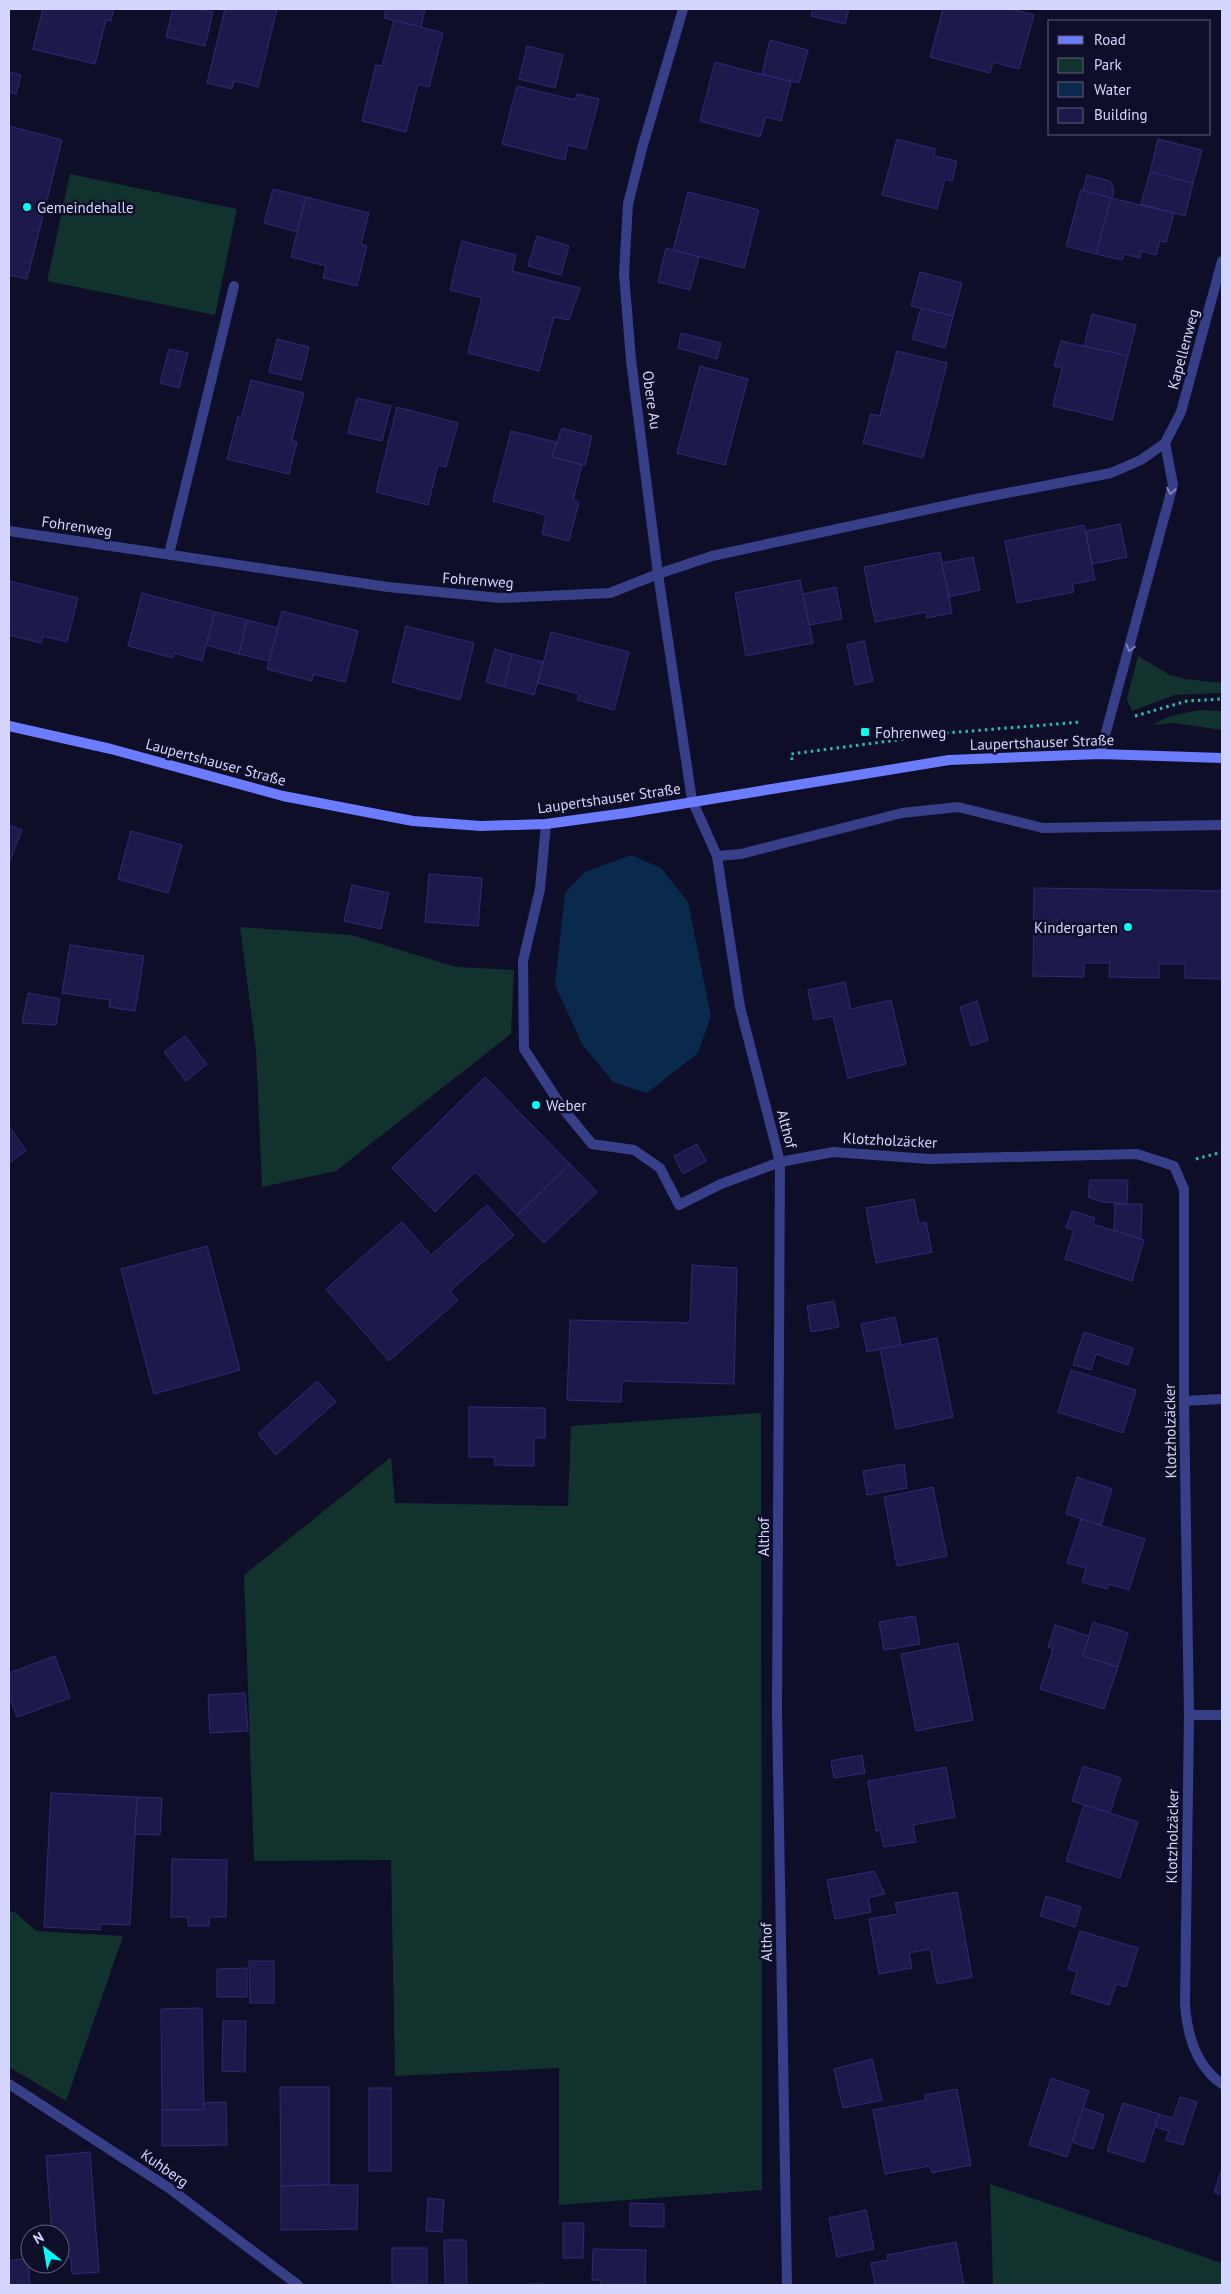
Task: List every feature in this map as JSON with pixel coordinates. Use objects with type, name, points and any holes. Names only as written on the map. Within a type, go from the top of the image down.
[{"type":"main road","name":"Laupertshauser Straße","points":[[9,726],[111,750],[283,796],[413,821],[481,826],[546,824],[626,813],[692,800],[949,760],[1100,754],[1222,758]]},
{"type":"street","name":"Obere Au","points":[[684,9],[643,145],[628,204],[624,274],[631,360],[658,574],[692,800]]},
{"type":"street","name":"Kapellenweg","points":[[1165,443],[1181,412],[1222,261]]},
{"type":"street","points":[[169,554],[234,286]]},
{"type":"street","name":"Fohrenweg","points":[[9,531],[388,586],[500,598],[610,593],[658,574],[722,554],[976,499],[1111,473],[1141,460],[1165,443]]},
{"type":"street","points":[[1100,754],[1173,486],[1165,443]]},
{"type":"street","name":"Althof","points":[[692,800],[717,856],[740,1007],[780,1162],[776,1711],[787,2285]]},
{"type":"street","points":[[717,856],[741,854],[902,813],[958,807],[1044,828],[1222,825]]},
{"type":"street","name":"Klotzholzäcker","points":[[546,824],[540,889],[523,961],[524,1049],[564,1110],[592,1144],[634,1150],[660,1168],[679,1206],[721,1184],[780,1162],[833,1152],[929,1159],[1136,1154],[1174,1166],[1184,1189],[1184,1401],[1189,1714],[1187,2025],[1194,2048],[1209,2073],[1222,2084]]},
{"type":"street","points":[[1184,1401],[1222,1399]]},
{"type":"street","points":[[1189,1714],[1222,1715]]},
{"type":"street","name":"Kuhberg","points":[[9,2084],[169,2188],[298,2285]]},
{"type":"path","points":[[1109,722],[1187,701],[1222,700]]},
{"type":"green space","points":[[70,174],[237,209],[215,315],[47,281]]},
{"type":"green space","points":[[1138,656],[1170,675],[1185,679],[1222,683],[1222,693],[1175,695],[1132,711],[1127,699]]},
{"type":"green space","points":[[1200,710],[1222,711],[1222,730],[1174,723],[1152,725],[1170,716]]},
{"type":"green space","points":[[240,927],[351,935],[456,967],[514,970],[511,1034],[336,1171],[262,1187],[256,1050]]},
{"type":"green space","points":[[761,1413],[762,2190],[559,2205],[559,2068],[395,2076],[391,1860],[254,1861],[244,1575],[391,1457],[395,1503],[568,1506],[571,1426]]},
{"type":"green space","points":[[9,1911],[14,1912],[37,1931],[123,1936],[66,2101],[9,2067]]},
{"type":"green space","points":[[990,2184],[1222,2263],[1222,2285],[993,2285]]},
{"type":"water","points":[[631,855],[661,868],[688,902],[711,1016],[698,1053],[647,1093],[613,1082],[582,1044],[555,985],[565,893],[585,872]]},
{"type":"building","points":[[43,9],[114,9],[111,21],[106,20],[95,64],[33,49]]},
{"type":"building","points":[[173,9],[199,9],[213,12],[205,46],[166,37]]},
{"type":"building","points":[[225,9],[277,9],[258,87],[234,81],[232,89],[207,83]]},
{"type":"building","points":[[386,9],[425,9],[421,27],[384,18]]},
{"type":"building","points":[[813,9],[849,9],[845,24],[811,16]]},
{"type":"building","points":[[943,9],[1011,9],[1034,15],[1019,69],[993,62],[990,73],[930,57]]},
{"type":"building","points":[[394,20],[443,33],[429,87],[418,84],[406,132],[362,121],[376,65],[382,66]]},
{"type":"building","points":[[770,40],[808,50],[799,83],[762,74]]},
{"type":"building","points":[[527,46],[563,55],[555,88],[519,79]]},
{"type":"building","points":[[715,62],[791,82],[781,121],[766,117],[760,137],[700,121]]},
{"type":"building","points":[[9,72],[21,75],[16,94],[9,92]]},
{"type":"building","points":[[517,86],[575,100],[577,94],[599,99],[586,149],[568,145],[565,160],[502,144]]},
{"type":"building","name":"Gemeindehalle","points":[[9,126],[62,140],[27,279],[9,275]]},
{"type":"building","points":[[897,139],[935,149],[934,156],[957,161],[952,181],[945,179],[937,209],[882,195]]},
{"type":"building","points":[[1158,139],[1202,150],[1193,183],[1150,172]]},
{"type":"building","points":[[1150,172],[1193,183],[1185,216],[1141,204]]},
{"type":"building","points":[[1087,175],[1110,181],[1114,190],[1112,198],[1083,191]]},
{"type":"building","points":[[273,189],[306,197],[297,232],[264,223]]},
{"type":"building","points":[[1081,190],[1111,198],[1096,254],[1066,246]]},
{"type":"building","points":[[688,192],[759,210],[744,268],[673,250]]},
{"type":"building","points":[[306,197],[369,213],[361,244],[367,246],[357,286],[323,278],[326,266],[291,257]]},
{"type":"building","points":[[1111,198],[1174,213],[1166,242],[1160,241],[1156,255],[1141,251],[1140,258],[1124,254],[1122,260],[1096,254]]},
{"type":"building","points":[[537,236],[569,246],[561,275],[528,266]]},
{"type":"building","points":[[462,241],[516,255],[512,271],[580,288],[569,320],[554,317],[539,371],[468,353],[482,298],[450,290]]},
{"type":"building","points":[[666,248],[699,257],[690,290],[658,282]]},
{"type":"building","points":[[920,272],[962,283],[953,316],[911,306]]},
{"type":"building","points":[[921,308],[953,316],[945,348],[912,339]]},
{"type":"building","points":[[1092,314],[1136,325],[1128,356],[1084,346]]},
{"type":"building","points":[[681,333],[721,343],[717,359],[678,348]]},
{"type":"building","points":[[277,339],[309,347],[301,380],[269,372]]},
{"type":"building","points":[[1061,341],[1128,356],[1112,420],[1053,406],[1062,368],[1054,366]]},
{"type":"building","points":[[169,349],[188,353],[179,388],[160,383]]},
{"type":"building","points":[[897,351],[947,363],[923,458],[863,443],[871,414],[880,416]]},
{"type":"building","points":[[700,366],[748,379],[725,465],[677,453]]},
{"type":"building","points":[[251,380],[304,393],[292,440],[297,442],[289,474],[227,459],[238,416],[242,416]]},
{"type":"building","points":[[357,398],[391,406],[382,441],[348,433]]},
{"type":"building","points":[[397,407],[458,423],[446,467],[438,465],[428,505],[376,492]]},
{"type":"building","points":[[562,428],[592,436],[585,465],[552,457]]},
{"type":"building","points":[[511,431],[556,442],[552,457],[582,465],[573,500],[579,502],[569,541],[542,534],[546,515],[493,501]]},
{"type":"building","points":[[1120,524],[1127,557],[1092,564],[1086,531]]},
{"type":"building","points":[[1084,525],[1095,580],[1072,584],[1074,592],[1017,603],[1005,541]]},
{"type":"building","points":[[940,552],[952,613],[927,618],[926,612],[875,622],[864,567]]},
{"type":"building","points":[[973,557],[980,590],[949,597],[942,563]]},
{"type":"building","points":[[800,580],[813,643],[746,656],[735,593]]},
{"type":"building","points":[[9,581],[78,598],[67,642],[43,636],[41,643],[9,635]]},
{"type":"building","points":[[836,587],[842,619],[809,625],[803,594]]},
{"type":"building","points":[[142,593],[215,612],[202,661],[174,653],[173,658],[128,646]]},
{"type":"building","points":[[282,611],[358,631],[345,682],[313,674],[312,681],[267,669]]},
{"type":"building","points":[[215,612],[247,620],[239,654],[206,645]]},
{"type":"building","points":[[247,620],[278,628],[269,661],[239,654]]},
{"type":"building","points":[[406,626],[474,643],[460,700],[392,682]]},
{"type":"building","points":[[551,632],[629,652],[614,710],[577,700],[579,694],[538,683]]},
{"type":"building","points":[[864,641],[873,681],[855,685],[847,645]]},
{"type":"building","points":[[495,649],[512,654],[504,687],[486,682]]},
{"type":"building","points":[[512,654],[543,662],[534,695],[504,687]]},
{"type":"building","points":[[9,825],[22,830],[9,863]]},
{"type":"building","points":[[131,831],[182,845],[168,893],[118,879]]},
{"type":"building","points":[[429,874],[482,878],[478,926],[425,922]]},
{"type":"building","points":[[352,885],[389,893],[381,929],[344,921]]},
{"type":"building","name":"Kindergarten","points":[[1034,888],[1222,891],[1222,979],[1185,978],[1185,964],[1159,964],[1159,978],[1109,977],[1110,963],[1084,963],[1084,977],[1033,976]]},
{"type":"building","points":[[70,945],[144,956],[135,1011],[109,1007],[110,1000],[62,993]]},
{"type":"building","points":[[845,982],[851,1009],[891,1000],[906,1064],[848,1078],[833,1016],[814,1020],[808,990]]},
{"type":"building","points":[[28,993],[60,999],[56,1025],[22,1023]]},
{"type":"building","points":[[977,1001],[988,1040],[971,1046],[960,1007]]},
{"type":"building","points":[[185,1036],[207,1064],[186,1081],[164,1052]]},
{"type":"building","points":[[485,1077],[570,1164],[517,1215],[475,1172],[435,1212],[392,1168]]},
{"type":"building","points":[[9,1126],[26,1151],[9,1163]]},
{"type":"building","points":[[697,1144],[706,1161],[683,1174],[674,1156]]},
{"type":"building","points":[[570,1164],[597,1192],[544,1243],[517,1215]]},
{"type":"building","points":[[1090,1180],[1128,1180],[1127,1204],[1102,1202],[1088,1197]]},
{"type":"building","points":[[914,1199],[919,1224],[926,1222],[932,1252],[876,1263],[866,1208]]},
{"type":"building","points":[[1115,1204],[1142,1204],[1141,1239],[1114,1231]]},
{"type":"building","points":[[487,1205],[514,1235],[450,1291],[458,1300],[389,1361],[326,1289],[402,1222],[431,1255]]},
{"type":"building","points":[[1072,1211],[1095,1218],[1093,1224],[1144,1240],[1132,1281],[1065,1259],[1074,1230],[1066,1228]]},
{"type":"building","points":[[207,1246],[240,1370],[154,1394],[121,1269]]},
{"type":"building","points":[[692,1265],[737,1268],[734,1384],[622,1381],[621,1402],[567,1400],[570,1320],[690,1323]]},
{"type":"building","points":[[834,1301],[839,1327],[811,1332],[807,1306]]},
{"type":"building","points":[[895,1317],[901,1345],[867,1352],[861,1324]]},
{"type":"building","points":[[1084,1332],[1133,1348],[1128,1365],[1096,1354],[1091,1370],[1073,1365]]},
{"type":"building","points":[[937,1338],[953,1417],[896,1429],[880,1349]]},
{"type":"building","points":[[1071,1370],[1136,1390],[1123,1433],[1058,1412]]},
{"type":"building","points":[[317,1381],[336,1402],[276,1455],[258,1434]]},
{"type":"building","points":[[469,1407],[545,1408],[545,1438],[534,1438],[534,1466],[494,1465],[495,1457],[469,1457]]},
{"type":"building","points":[[904,1464],[907,1488],[867,1495],[863,1471]]},
{"type":"building","points":[[1077,1477],[1112,1489],[1101,1525],[1066,1514]]},
{"type":"building","points":[[933,1487],[947,1556],[897,1566],[884,1497]]},
{"type":"building","points":[[1081,1519],[1145,1539],[1129,1590],[1109,1584],[1107,1589],[1082,1582],[1086,1568],[1067,1563]]},
{"type":"building","points":[[915,1616],[920,1644],[884,1650],[879,1622]]},
{"type":"building","points":[[1093,1622],[1128,1633],[1118,1667],[1083,1656]]},
{"type":"building","points":[[1055,1625],[1089,1636],[1083,1656],[1118,1667],[1104,1709],[1040,1689],[1053,1649],[1048,1647]]},
{"type":"building","points":[[958,1643],[973,1720],[916,1731],[901,1654]]},
{"type":"building","points":[[55,1656],[70,1698],[17,1717],[9,1695],[9,1673]]},
{"type":"building","points":[[245,1693],[248,1731],[210,1733],[208,1695]]},
{"type":"building","points":[[862,1755],[865,1773],[834,1778],[831,1761]]},
{"type":"building","points":[[1083,1766],[1121,1778],[1110,1813],[1072,1801]]},
{"type":"building","points":[[946,1767],[955,1817],[913,1825],[916,1842],[884,1847],[880,1830],[876,1831],[868,1781]]},
{"type":"building","points":[[51,1793],[137,1797],[130,1925],[100,1924],[100,1930],[44,1927]]},
{"type":"building","points":[[137,1797],[162,1798],[160,1835],[135,1834]]},
{"type":"building","points":[[1084,1805],[1138,1822],[1120,1878],[1066,1861]]},
{"type":"building","points":[[172,1859],[227,1860],[226,1917],[209,1917],[209,1926],[188,1926],[188,1917],[171,1917]]},
{"type":"building","points":[[874,1871],[885,1894],[868,1898],[871,1912],[835,1919],[827,1880]]},
{"type":"building","points":[[957,1892],[972,1977],[937,1984],[930,1949],[909,1953],[912,1968],[879,1974],[869,1919],[898,1914],[895,1903]]},
{"type":"building","points":[[1046,1896],[1081,1907],[1075,1927],[1040,1916]]},
{"type":"building","points":[[1080,1931],[1138,1948],[1126,1987],[1116,1984],[1109,2005],[1071,1993],[1077,1972],[1068,1969]]},
{"type":"building","points":[[249,1961],[274,1961],[274,2003],[250,2003]]},
{"type":"building","points":[[247,1968],[247,1997],[217,1997],[217,1969]]},
{"type":"building","points":[[202,2008],[204,2110],[162,2110],[161,2009]]},
{"type":"building","points":[[223,2021],[246,2021],[245,2072],[222,2071]]},
{"type":"building","points":[[872,2059],[882,2100],[843,2108],[834,2069]]},
{"type":"building","points":[[1051,2078],[1089,2091],[1067,2157],[1029,2145]]},
{"type":"building","points":[[280,2087],[329,2087],[329,2185],[281,2186]]},
{"type":"building","points":[[369,2088],[391,2088],[391,2171],[369,2171]]},
{"type":"building","points":[[957,2089],[971,2165],[932,2173],[930,2166],[885,2174],[873,2110],[926,2100],[925,2095]]},
{"type":"building","points":[[1180,2097],[1197,2102],[1183,2145],[1166,2140],[1169,2131],[1155,2127],[1159,2114],[1173,2118]]},
{"type":"building","points":[[226,2102],[227,2145],[162,2146],[162,2110],[204,2110],[204,2103]]},
{"type":"building","points":[[1123,2103],[1159,2114],[1144,2162],[1107,2151]]},
{"type":"building","points":[[1083,2108],[1104,2115],[1093,2149],[1072,2142]]},
{"type":"building","points":[[90,2152],[99,2272],[72,2274],[70,2224],[51,2224],[46,2156]]},
{"type":"building","points":[[1222,2169],[1222,2195],[1214,2192]]},
{"type":"building","points":[[358,2185],[357,2229],[281,2230],[281,2186]]},
{"type":"building","points":[[428,2198],[444,2200],[442,2232],[426,2231]]},
{"type":"building","points":[[630,2203],[664,2204],[664,2227],[630,2226]]},
{"type":"building","points":[[866,2210],[874,2249],[837,2257],[829,2218]]},
{"type":"building","points":[[563,2223],[584,2223],[583,2258],[563,2258]]},
{"type":"building","points":[[444,2240],[466,2240],[467,2285],[445,2285]]},
{"type":"building","points":[[956,2242],[964,2285],[875,2285],[871,2263],[888,2260],[887,2255]]},
{"type":"building","points":[[392,2248],[427,2248],[427,2285],[392,2285]]},
{"type":"building","points":[[593,2249],[646,2250],[645,2285],[601,2285],[601,2280],[592,2280]]},
{"type":"building","points":[[20,2259],[20,2274],[29,2274],[30,2285],[9,2285],[9,2261]]},
{"type":"building","points":[[542,2284],[542,2285],[488,2285]]},
{"type":"place","name":"Gemeindehalle","points":[[27,207]]},
{"type":"place","name":"Fohrenweg","points":[[865,732]]},
{"type":"place","name":"Kindergarten","points":[[1128,927]]},
{"type":"place","name":"Weber","points":[[536,1105]]}]
